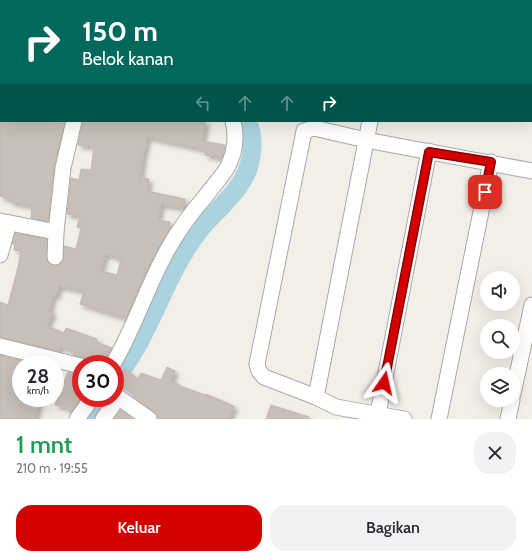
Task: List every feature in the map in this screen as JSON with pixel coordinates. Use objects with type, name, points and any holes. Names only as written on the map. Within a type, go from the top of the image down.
[{"type":"street","points":[[55,258],[56,232],[63,168],[74,122]]},
{"type":"street","points":[[117,355],[152,279],[169,247],[227,168],[235,145],[233,122]]},
{"type":"street","points":[[316,397],[370,122]]},
{"type":"street","points":[[404,419],[336,407],[316,397],[264,377],[259,371],[257,364],[304,131],[314,128],[366,140],[532,170]]},
{"type":"street","points":[[378,414],[429,152]]},
{"type":"street","points":[[439,419],[491,162]]},
{"type":"street","points":[[0,254],[4,222],[56,232]]},
{"type":"street","points":[[519,367],[532,305]]},
{"type":"street","points":[[0,346],[72,364]]},
{"type":"street","points":[[124,402],[148,419]]},
{"type":"street","points":[[77,419],[86,407]]},
{"type":"street","points":[[103,419],[110,407]]},
{"type":"street","points":[[508,419],[511,407]]},
{"type":"building","points":[[0,122],[65,122],[54,167],[48,221],[31,218],[32,206],[11,202],[11,200],[0,196]]},
{"type":"building","points":[[83,122],[206,122],[202,141],[225,145],[222,158],[205,155],[206,150],[147,137],[140,178],[149,179],[147,191],[185,199],[183,208],[161,204],[158,220],[170,222],[169,230],[149,265],[126,318],[80,304],[84,291],[59,286],[56,296],[53,295],[49,311],[53,312],[47,326],[64,333],[66,328],[97,339],[96,342],[112,348],[108,355],[74,355],[75,353],[60,346],[58,351],[0,337],[0,302],[8,305],[21,251],[14,250],[15,244],[12,244],[15,233],[47,239],[47,261],[54,266],[59,265],[63,261],[64,246],[76,249],[81,228],[77,227],[80,216],[67,214],[71,178],[79,180],[81,169],[91,170],[94,147],[78,145]],"holes":[[[105,254],[121,259],[117,275],[101,271]]]},
{"type":"building","points":[[0,355],[12,358],[12,407],[38,407],[35,419],[0,419]]},
{"type":"building","points":[[167,367],[175,371],[171,381],[180,386],[205,395],[206,394],[234,406],[229,419],[158,419],[154,412],[124,388],[124,370],[125,369],[138,379],[141,373],[161,380]]},
{"type":"building","points":[[68,372],[72,373],[72,407],[75,407],[71,412],[67,410],[68,408],[64,407],[64,382]]},
{"type":"building","points":[[271,405],[309,417],[308,419],[266,419]]},
{"type":"building","points":[[121,410],[133,419],[114,419]]},
{"type":"waterway","points":[[124,367],[139,342],[167,284],[188,246],[201,228],[241,183],[249,166],[252,149],[252,137],[247,122]]},
{"type":"waterway","points":[[88,419],[95,407]]},
{"type":"route","points":[[384,383],[429,152],[491,162],[485,192]]}]
